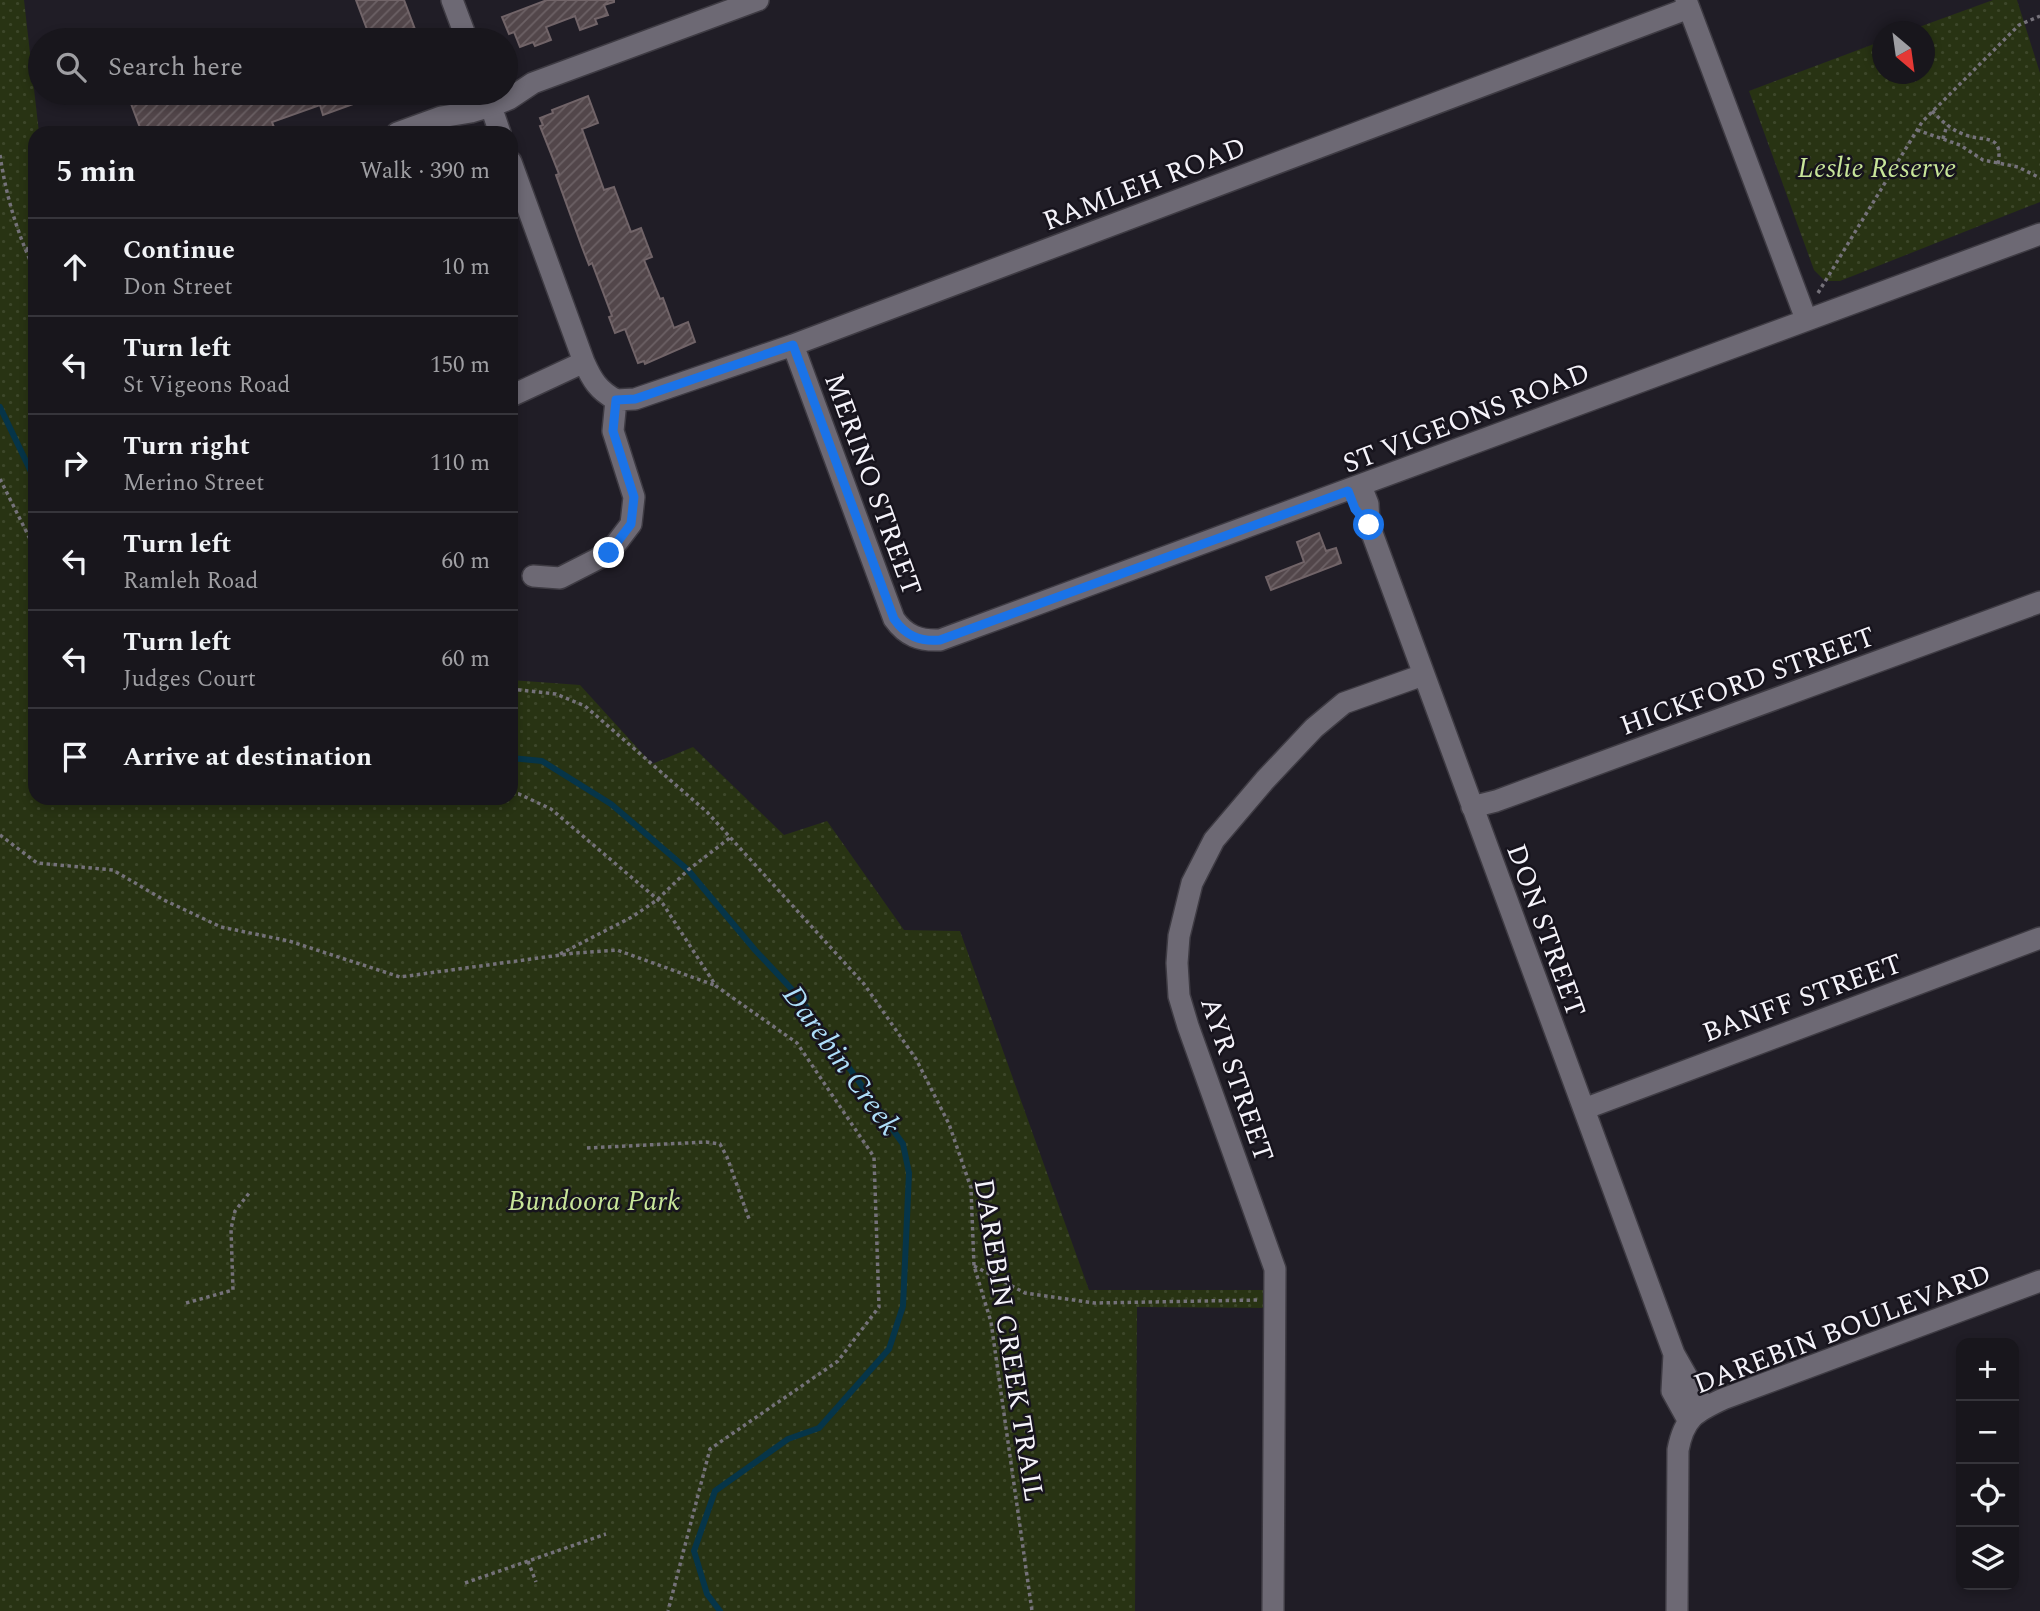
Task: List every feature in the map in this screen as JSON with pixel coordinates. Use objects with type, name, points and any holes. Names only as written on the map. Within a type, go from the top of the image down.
[{"type":"street","points":[[452,0],[462,28]]},
{"type":"street","points":[[518,93],[533,83],[758,0]]},
{"type":"street","points":[[1687,4],[1806,319]]},
{"type":"street","name":"RAMLEH ROAD","points":[[616,400],[635,399],[793,345],[1687,4]]},
{"type":"street","points":[[518,84],[533,83]]},
{"type":"street","points":[[416,126],[441,117],[471,112],[478,105]]},
{"type":"street","points":[[490,105],[497,126]]},
{"type":"street","points":[[518,181],[584,362],[601,392],[616,400],[613,431],[634,497],[631,524],[609,553],[560,578],[533,576]]},
{"type":"street","name":"ST VIGEONS ROAD","points":[[910,636],[926,641],[940,640],[2040,234]]},
{"type":"street","name":"MERINO STREET","points":[[793,345],[894,619],[910,636]]},
{"type":"street","points":[[518,393],[584,362]]},
{"type":"street","name":"DON STREET","points":[[1354,488],[1355,509],[1369,525],[1674,1354],[1671,1387],[1696,1414]]},
{"type":"street","name":"HICKFORD STREET","points":[[1472,807],[1496,802],[2040,602]]},
{"type":"street","name":"AYR STREET","points":[[1273,1611],[1275,1269],[1179,996],[1177,962],[1185,906],[1192,883],[1214,839],[1314,728],[1344,703],[1423,675]]},
{"type":"street","name":"BANFF STREET","points":[[1584,1109],[2040,939]]},
{"type":"street","name":"DAREBIN BOULEVARD","points":[[1677,1611],[1678,1450],[1696,1414],[2040,1281]]},
{"type":"path","points":[[1818,295],[1917,130],[1932,111],[2019,25],[2040,16]]},
{"type":"path","points":[[1932,111],[1947,125],[1967,136],[1988,138],[1995,143],[1999,148],[1998,164]]},
{"type":"path","points":[[1943,139],[1947,125]]},
{"type":"path","points":[[1917,130],[1960,145],[1983,160],[2018,167],[2040,178]]},
{"type":"path","points":[[0,155],[6,196],[28,256]]},
{"type":"path","points":[[24,247],[28,249]]},
{"type":"path","points":[[0,480],[28,535]]},
{"type":"path","name":"DAREBIN CREEK TRAIL","points":[[518,690],[556,694],[585,706],[707,812],[864,984],[916,1059],[949,1124],[971,1188],[974,1266],[991,1322],[1031,1611]]},
{"type":"path","points":[[518,794],[551,809],[663,904],[716,986]]},
{"type":"path","points":[[0,835],[37,863],[113,870],[164,900],[221,927],[289,940],[400,977],[617,950],[716,986],[797,1043],[874,1157],[879,1307],[838,1361],[710,1449],[668,1611]]},
{"type":"path","points":[[558,956],[632,917],[657,900],[688,870],[731,837]]},
{"type":"path","points":[[587,1148],[706,1142],[720,1144],[749,1219]]},
{"type":"path","points":[[186,1303],[233,1290],[231,1228],[235,1211],[250,1192]]},
{"type":"path","points":[[974,1266],[1025,1293],[1094,1303],[1276,1300]]},
{"type":"path","points":[[464,1583],[606,1534]]},
{"type":"path","points":[[528,1561],[536,1582]]},
{"type":"green space","name":"Bundoora Park","points":[[0,0],[24,0],[28,35],[28,105],[36,105],[38,126],[28,126],[28,805],[518,805],[518,681],[580,685],[652,764],[693,747],[784,835],[827,821],[904,930],[960,931],[1089,1290],[1266,1290],[1267,1308],[1137,1307],[1135,1611],[0,1611]]},
{"type":"green space","name":"Leslie Reserve","points":[[1993,0],[2017,0],[2040,73],[2040,202],[1840,281],[1825,281],[1814,270],[1749,91],[1872,45],[1872,84],[1935,84],[1935,21]]},
{"type":"building","points":[[356,0],[404,0],[414,28],[366,28]]},
{"type":"building","points":[[547,0],[614,0],[604,5],[608,15],[595,19],[597,24],[580,30],[575,16],[546,27],[551,40],[535,46],[533,42],[520,47],[518,28],[507,28],[502,17]]},
{"type":"building","points":[[588,96],[598,123],[582,129],[604,190],[614,187],[631,232],[641,228],[652,257],[644,260],[660,299],[663,298],[674,328],[688,322],[695,342],[645,364],[644,361],[638,363],[625,329],[615,333],[609,317],[612,316],[592,263],[589,265],[582,247],[556,175],[559,174],[540,126],[543,125],[540,118],[553,113],[552,110]]},
{"type":"building","points":[[132,105],[320,105],[272,122],[274,126],[139,126]]},
{"type":"building","points":[[320,105],[350,105],[323,115]]},
{"type":"building","points":[[1319,533],[1326,551],[1336,548],[1341,563],[1271,590],[1266,577],[1304,562],[1297,542]]},
{"type":"waterway","name":"Darebin Creek","points":[[0,407],[28,465]]},
{"type":"waterway","name":"Darebin Creek","points":[[518,759],[542,761],[611,804],[688,870],[755,950],[799,997],[903,1144],[909,1173],[903,1306],[889,1349],[819,1428],[788,1439],[715,1491],[694,1551],[707,1594],[720,1611]]},
{"type":"route","points":[[609,553],[631,524],[634,497],[613,431],[616,400],[635,399],[793,345],[894,619],[910,636],[926,641],[940,640],[1348,491],[1355,509],[1369,525]]}]
